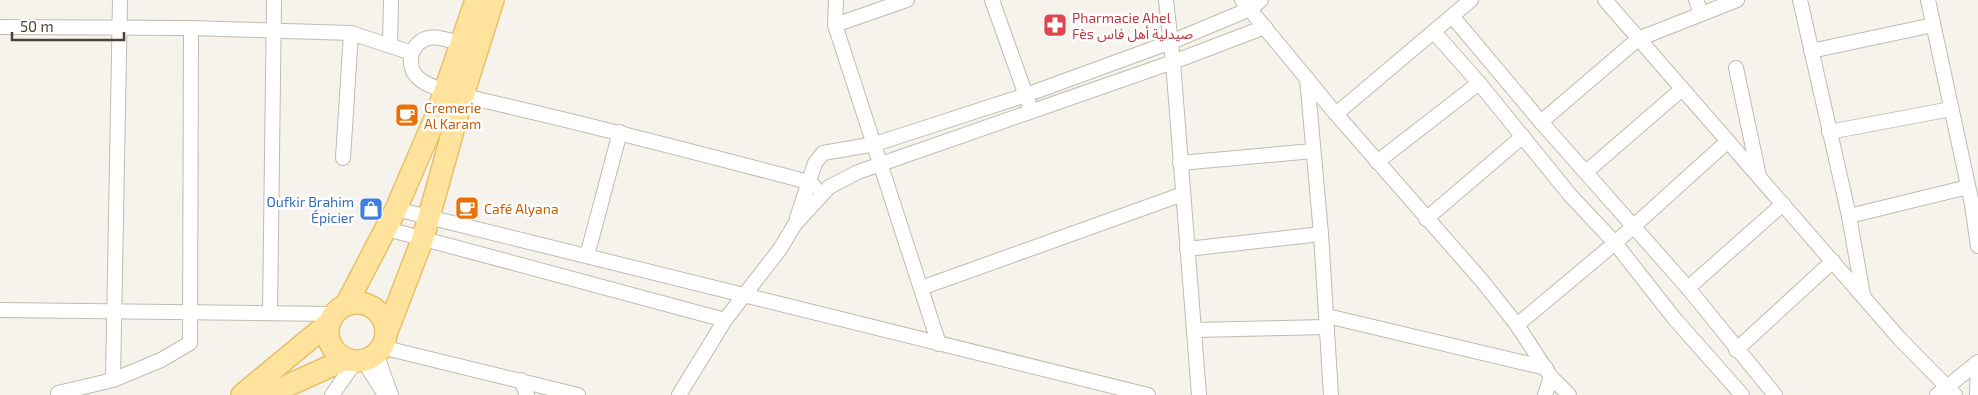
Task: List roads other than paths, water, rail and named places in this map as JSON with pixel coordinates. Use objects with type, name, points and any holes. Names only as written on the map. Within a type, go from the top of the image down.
[{"type":"main road","points":[[469,47],[476,0]]},
{"type":"main road","points":[[368,353],[423,238],[454,93],[469,47],[493,0]]},
{"type":"main road","points":[[368,353],[333,348],[328,332],[336,314],[387,229],[454,93]]},
{"type":"main road","points":[[242,395],[336,314],[365,304],[374,309],[385,325],[368,353],[267,395]]},
{"type":"street","points":[[113,380],[120,0]]},
{"type":"street","points":[[270,313],[274,0]]},
{"type":"street","points":[[390,44],[392,0]]},
{"type":"street","points":[[836,0],[835,25],[876,144],[881,165],[940,344]]},
{"type":"street","points":[[835,25],[907,0]]},
{"type":"street","points":[[992,0],[1032,112]]},
{"type":"street","points":[[1166,0],[1174,62],[1180,162],[1199,395]]},
{"type":"street","points":[[1336,114],[1471,0]]},
{"type":"street","points":[[1605,0],[1947,392],[1978,362]]},
{"type":"street","points":[[1541,122],[1638,39],[1699,6],[1737,0]]},
{"type":"street","points":[[1800,0],[1849,216],[1863,296]]},
{"type":"street","points":[[1928,0],[1968,187],[1978,246]]},
{"type":"street","points":[[795,224],[816,159],[823,153],[876,144],[1026,95],[1171,42],[1251,3],[1265,27],[1336,114],[1483,282],[1517,325],[1548,373],[1569,395]]},
{"type":"street","points":[[1452,16],[1541,122],[1688,288],[1736,350],[1775,395]]},
{"type":"street","points":[[1811,51],[1933,25]]},
{"type":"street","points":[[0,27],[191,28],[351,33],[412,52]]},
{"type":"street","points":[[680,395],[725,320],[780,249],[795,224],[823,192],[858,172],[1174,62],[1265,27]]},
{"type":"street","points":[[58,393],[113,380],[186,347],[191,339],[191,28]]},
{"type":"street","points":[[1434,32],[1479,82],[1570,195],[1615,243],[1674,318],[1742,395]]},
{"type":"street","points":[[343,158],[351,33]]},
{"type":"street","points":[[469,47],[437,37],[429,38],[422,41],[412,52],[412,68],[415,74],[426,84],[454,93],[620,132],[808,182],[823,192]]},
{"type":"street","points":[[1736,68],[1759,177]]},
{"type":"street","points":[[1307,78],[1321,234],[1331,395]]},
{"type":"street","points":[[1378,162],[1479,82]]},
{"type":"street","points":[[1586,172],[1682,89]]},
{"type":"street","points":[[1830,132],[1952,109]]},
{"type":"street","points":[[587,256],[620,132]]},
{"type":"street","points":[[1426,219],[1523,136]]},
{"type":"street","points":[[1517,325],[1615,243],[1728,141]]},
{"type":"street","points":[[1180,162],[1314,151]]},
{"type":"street","points":[[1849,216],[1968,187]]},
{"type":"street","points":[[921,288],[1183,194]]},
{"type":"street","points":[[1688,288],[1783,204]]},
{"type":"street","points":[[396,209],[1148,395]]},
{"type":"street","points":[[387,229],[725,320]]},
{"type":"street","points":[[1187,248],[1321,234]]},
{"type":"street","points":[[1736,350],[1833,261]]},
{"type":"street","points":[[0,310],[336,314]]},
{"type":"street","points":[[1194,330],[1327,322],[1548,373]]},
{"type":"street","points":[[368,353],[521,380],[578,395]]},
{"type":"street","points":[[332,395],[368,353]]},
{"type":"street","points":[[368,353],[385,395]]},
{"type":"street","points":[[368,353],[378,359],[391,395]]},
{"type":"street","points":[[1977,395],[1978,362]]},
{"type":"street","points":[[1545,395],[1548,373]]},
{"type":"street","points":[[521,380],[527,395]]},
{"type":"place","name":"Pharmacie Ahel Fès صيدلية أهل فاس","points":[[1055,25]]},
{"type":"place","name":"Cremerie Al Karam","points":[[407,115]]},
{"type":"place","name":"Café Alyana","points":[[467,208]]},
{"type":"place","name":"Oufkir Brahim Épicier","points":[[371,209]]}]
